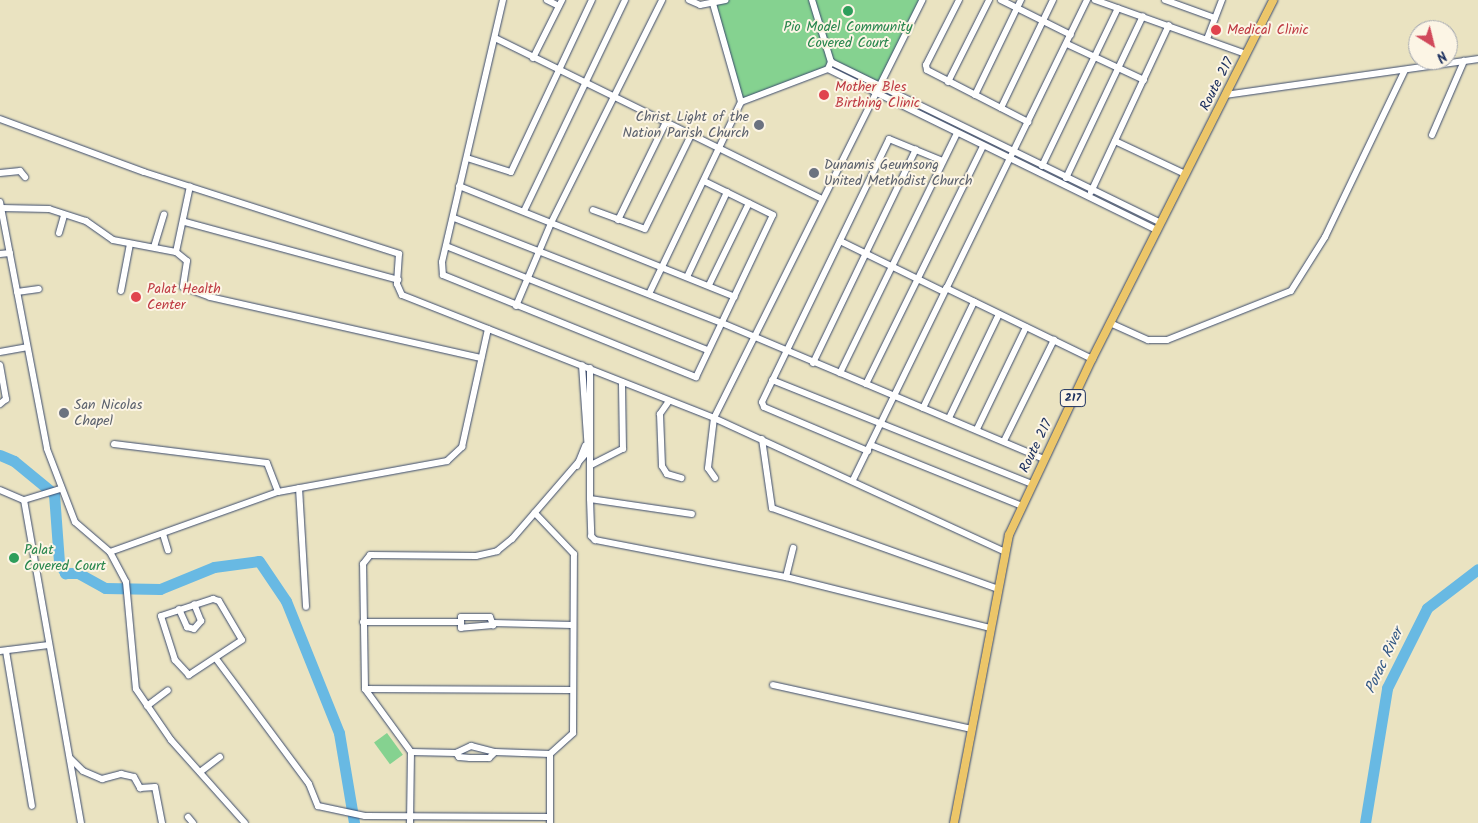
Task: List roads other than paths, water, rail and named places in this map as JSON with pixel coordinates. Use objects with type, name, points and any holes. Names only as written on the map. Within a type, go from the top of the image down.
[{"type":"main road","name":"Route 217","points":[[954,823],[1003,551],[1032,484],[1092,359],[1273,0]]},
{"type":"street","points":[[503,0],[468,158],[459,186],[454,218],[446,246],[443,274],[516,306],[696,377],[773,217],[704,181]]},
{"type":"street","points":[[533,58],[560,3],[547,0]]},
{"type":"street","points":[[468,158],[509,173],[592,0]]},
{"type":"street","points":[[524,211],[625,0]]},
{"type":"street","points":[[516,306],[538,250],[662,0]]},
{"type":"street","points":[[689,0],[713,4],[726,0]]},
{"type":"street","points":[[812,0],[831,62],[828,69]]},
{"type":"street","points":[[715,478],[708,468],[714,418],[820,198],[922,0]]},
{"type":"street","points":[[959,0],[926,65],[929,73],[1028,122]]},
{"type":"street","points":[[948,82],[989,0]]},
{"type":"street","points":[[1001,0],[1071,35]]},
{"type":"street","points":[[975,95],[1021,0]]},
{"type":"street","points":[[1001,108],[1054,0]]},
{"type":"street","points":[[854,480],[1087,0]]},
{"type":"street","points":[[1095,0],[1246,54]]},
{"type":"street","points":[[1165,0],[1215,18]]},
{"type":"street","points":[[1206,39],[1222,0]]},
{"type":"street","points":[[650,294],[661,267],[720,150],[741,102],[713,4]]},
{"type":"street","points":[[1042,166],[1118,8]]},
{"type":"street","points":[[1066,178],[1143,16]]},
{"type":"street","points":[[1088,197],[1168,25]]},
{"type":"street","points":[[495,38],[820,198]]},
{"type":"street","points":[[1067,44],[1144,80]]},
{"type":"street","points":[[1225,95],[1478,59]]},
{"type":"street","points":[[1432,135],[1464,61]]},
{"type":"street","points":[[831,62],[875,89],[1010,160],[1088,197],[1159,226]]},
{"type":"street","points":[[741,102],[828,69],[1014,152],[1092,190],[1159,226]]},
{"type":"street","points":[[1110,323],[1148,340],[1168,340],[1292,291],[1325,237],[1405,70]]},
{"type":"street","points":[[0,119],[190,186],[399,254],[398,280],[402,295],[582,364],[622,382],[714,418],[854,480],[1003,551]]},
{"type":"street","points":[[618,220],[666,122]]},
{"type":"street","points":[[840,373],[957,133]]},
{"type":"street","points":[[594,210],[618,220],[646,228],[692,135]]},
{"type":"street","points":[[943,161],[890,137],[762,402],[764,407],[1022,506]]},
{"type":"street","points":[[1115,141],[1185,174]]},
{"type":"street","points":[[866,384],[916,278],[984,146]]},
{"type":"street","points":[[814,362],[916,149]]},
{"type":"street","points":[[0,173],[20,171],[26,177]]},
{"type":"street","points":[[176,252],[185,222],[190,186]]},
{"type":"street","points":[[459,186],[661,267],[709,284],[735,297]]},
{"type":"street","points":[[687,277],[727,192]]},
{"type":"street","points":[[709,284],[749,203]]},
{"type":"street","points":[[245,823],[200,772],[147,706],[132,675],[130,597],[128,587],[110,552],[75,522],[58,490],[47,449],[1,205],[49,210],[86,221],[106,237],[130,244],[176,252],[187,261],[183,287],[202,294],[481,358]]},
{"type":"street","points":[[154,247],[164,214]]},
{"type":"street","points":[[59,233],[64,216]]},
{"type":"street","points":[[454,218],[754,336],[1044,459]]},
{"type":"street","points":[[185,222],[398,280]]},
{"type":"street","points":[[840,241],[916,278],[974,302],[1092,359]]},
{"type":"street","points":[[121,291],[130,244]]},
{"type":"street","points":[[446,246],[526,280],[708,350]]},
{"type":"street","points":[[0,254],[10,253]]},
{"type":"street","points":[[17,292],[39,289]]},
{"type":"street","points":[[923,408],[974,302]]},
{"type":"street","points":[[949,418],[999,314]]},
{"type":"street","points":[[977,429],[1026,327]]},
{"type":"street","points":[[110,552],[163,534],[229,506],[278,492],[455,456],[466,433],[488,329]]},
{"type":"street","points":[[1004,441],[1054,340]]},
{"type":"street","points":[[0,352],[27,347]]},
{"type":"street","points":[[410,820],[411,752],[365,689],[363,564],[370,555],[476,556],[496,551],[535,513],[577,466],[585,446],[582,364]]},
{"type":"street","points":[[0,365],[6,399],[0,404]]},
{"type":"street","points":[[590,368],[591,536],[595,540],[786,578],[990,628]]},
{"type":"street","points":[[772,380],[1032,484]]},
{"type":"street","points":[[591,465],[623,448],[622,382]]},
{"type":"street","points":[[669,401],[660,414],[662,466],[667,474],[681,478]]},
{"type":"street","points":[[762,439],[772,508],[996,588]]},
{"type":"street","points":[[114,444],[267,463],[278,492]]},
{"type":"street","points":[[299,488],[306,607]]},
{"type":"street","points":[[0,490],[24,500],[47,495],[58,490]]},
{"type":"street","points":[[590,499],[692,514]]},
{"type":"street","points":[[24,500],[81,823]]},
{"type":"street","points":[[411,752],[456,753],[471,746],[495,752],[550,754],[573,733],[570,690],[573,548],[535,513]]},
{"type":"street","points":[[163,534],[168,550]]},
{"type":"street","points":[[786,578],[793,548]]},
{"type":"street","points":[[219,601],[241,635],[240,642],[217,660],[194,674],[179,666],[161,616],[194,604],[219,601]]},
{"type":"street","points":[[179,609],[187,627],[194,629],[201,621],[194,604]]},
{"type":"street","points":[[458,622],[460,617],[490,617],[493,623]]},
{"type":"street","points":[[363,622],[458,622]]},
{"type":"street","points":[[458,622],[461,628],[489,628],[493,623]]},
{"type":"street","points":[[493,623],[572,625]]},
{"type":"street","points":[[32,806],[3,651],[49,645]]},
{"type":"street","points":[[217,660],[309,784],[318,806],[355,815],[410,820],[550,820],[550,754]]},
{"type":"street","points":[[773,685],[972,729]]},
{"type":"street","points":[[365,689],[570,690]]},
{"type":"street","points":[[147,706],[168,690]]},
{"type":"street","points":[[456,753],[459,758],[484,758],[495,752]]},
{"type":"street","points":[[69,757],[92,775],[102,779],[121,774],[134,777],[140,788],[155,787],[162,823]]},
{"type":"street","points":[[200,772],[220,757]]},
{"type":"waterway","points":[[0,455],[14,461],[54,494],[59,562],[65,573],[78,573],[105,588],[160,589],[214,567],[259,561],[286,601],[339,733],[354,823]]},
{"type":"waterway","name":"Porac River","points":[[1365,823],[1387,688],[1427,608],[1478,569]]},
{"type":"place","name":"Pio Model Community Covered Court","points":[[848,11]]},
{"type":"place","name":"Medical Clinic","points":[[1216,30]]},
{"type":"place","name":"Mother Bles Birthing Clinic","points":[[824,95]]},
{"type":"place","name":"Christ Light of the Nation Parish Church","points":[[759,125]]},
{"type":"place","name":"Dunamis Geumsong United Methodist Church","points":[[814,173]]},
{"type":"place","name":"Palat Health Center","points":[[136,297]]},
{"type":"place","name":"San Nicolas Chapel","points":[[64,413]]},
{"type":"place","name":"Palat Covered Court","points":[[14,558]]}]
